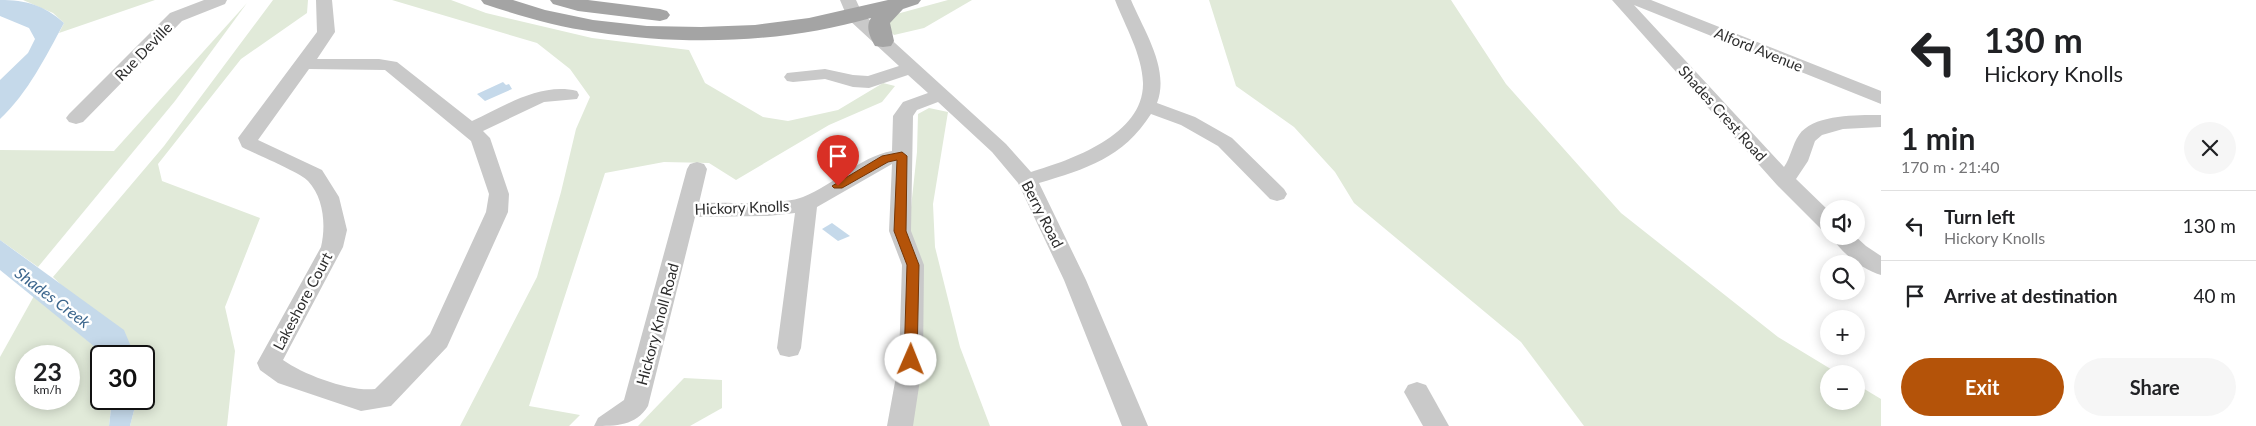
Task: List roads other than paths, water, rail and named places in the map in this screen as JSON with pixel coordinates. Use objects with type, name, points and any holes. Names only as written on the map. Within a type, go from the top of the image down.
[{"type":"main road","points":[[492,0],[556,20],[605,28],[670,34],[748,31],[813,24],[851,4]]},
{"type":"main road","points":[[560,0],[578,5],[654,15],[707,17],[746,15],[851,4],[903,2]]},
{"type":"main road","points":[[883,41],[879,30],[879,22],[903,2]]},
{"type":"street","name":"Rue Deville","points":[[76,118],[176,17],[220,0]]},
{"type":"street","name":"Lakeshore Court","points":[[324,0],[326,32],[248,138],[248,143],[315,175],[329,197],[336,230],[332,247],[269,363],[287,376],[361,401],[382,400],[439,340],[497,212],[499,194],[480,138],[471,129]]},
{"type":"street","points":[[1028,180],[1077,166],[1104,152],[1129,132],[1148,106],[1152,84],[1149,69],[1123,0]]},
{"type":"street","name":"Shades Crest Road","points":[[1620,0],[1784,180],[1820,215]]},
{"type":"street","name":"Alford Avenue","points":[[1636,0],[1881,98]]},
{"type":"street","name":"Berry Road","points":[[851,4],[883,41],[999,148],[1028,180],[1071,271],[1135,426]]},
{"type":"street","points":[[304,64],[379,64],[391,66],[471,129],[540,97],[560,94],[570,95]]},
{"type":"street","points":[[793,77],[825,74],[853,81],[869,82],[911,68]]},
{"type":"street","points":[[900,426],[911,360],[913,265],[900,231],[905,111],[915,103],[941,94]]},
{"type":"street","points":[[1148,106],[1188,121],[1225,142],[1277,194]]},
{"type":"street","points":[[1784,180],[1797,162],[1809,135],[1828,126],[1858,121],[1881,121]]},
{"type":"street","name":"Hickory Knolls","points":[[697,169],[688,210],[768,209],[806,204],[885,159],[902,156]]},
{"type":"street","name":"Hickory Knolls","points":[[789,348],[806,204]]},
{"type":"street","name":"Hickory Knoll Road","points":[[607,426],[635,406],[688,210]]},
{"type":"street","points":[[1851,245],[1858,252],[1881,267]]},
{"type":"street","points":[[1417,392],[1436,426]]},
{"type":"water","points":[[0,0],[18,1],[34,5],[49,12],[64,23],[28,86],[0,119],[0,80],[28,53],[35,39],[29,28],[0,16]]},
{"type":"water","points":[[503,82],[506,85],[509,84],[512,89],[485,101],[477,94]]},
{"type":"water","points":[[832,223],[850,236],[838,241],[822,229]]},
{"type":"water","name":"Shades Creek","points":[[0,240],[124,330],[130,345],[92,345],[0,270]]},
{"type":"water","points":[[111,410],[134,410],[130,426],[109,426]]}]
